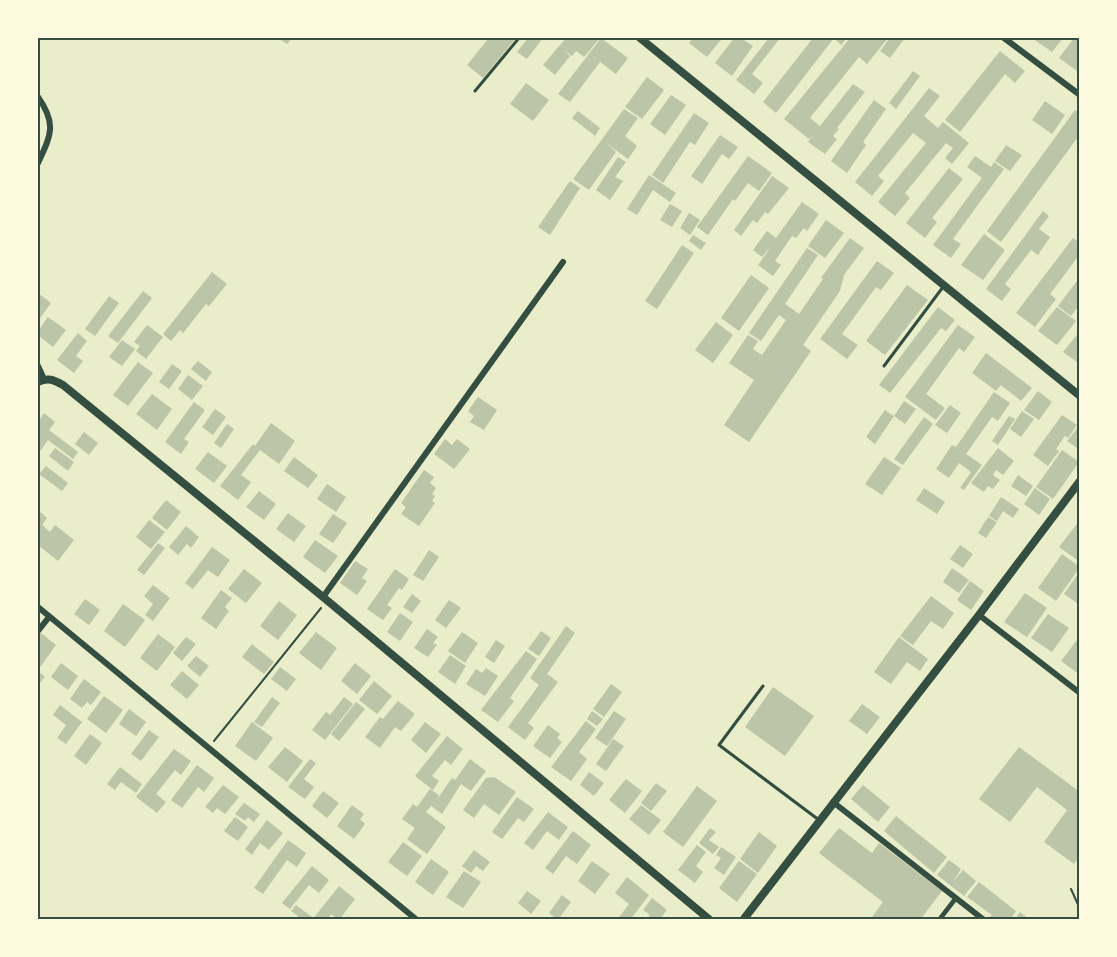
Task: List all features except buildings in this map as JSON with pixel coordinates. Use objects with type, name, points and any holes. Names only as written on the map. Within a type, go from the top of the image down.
[{"type":"main road","points":[[640,38],[1080,396]]},
{"type":"street","points":[[1004,38],[1080,95]]},
{"type":"street","points":[[38,97],[46,108],[52,124],[38,163]]},
{"type":"street","points":[[325,599],[563,262]]},
{"type":"street","points":[[38,366],[41,380],[52,379],[63,385],[325,599],[710,920]]},
{"type":"street","points":[[743,920],[1080,481]]},
{"type":"street","points":[[38,607],[417,920]]},
{"type":"street","points":[[979,615],[1080,693]]},
{"type":"street","points":[[38,631],[49,617]]},
{"type":"street","points":[[833,802],[984,920]]},
{"type":"street","points":[[939,920],[956,898]]},
{"type":"lane","points":[[475,91],[519,38]]},
{"type":"lane","points":[[884,366],[944,285]]},
{"type":"lane","points":[[763,686],[718,745],[819,820]]},
{"type":"path","points":[[208,749],[325,599]]},
{"type":"path","points":[[1071,889],[1080,909]]}]
